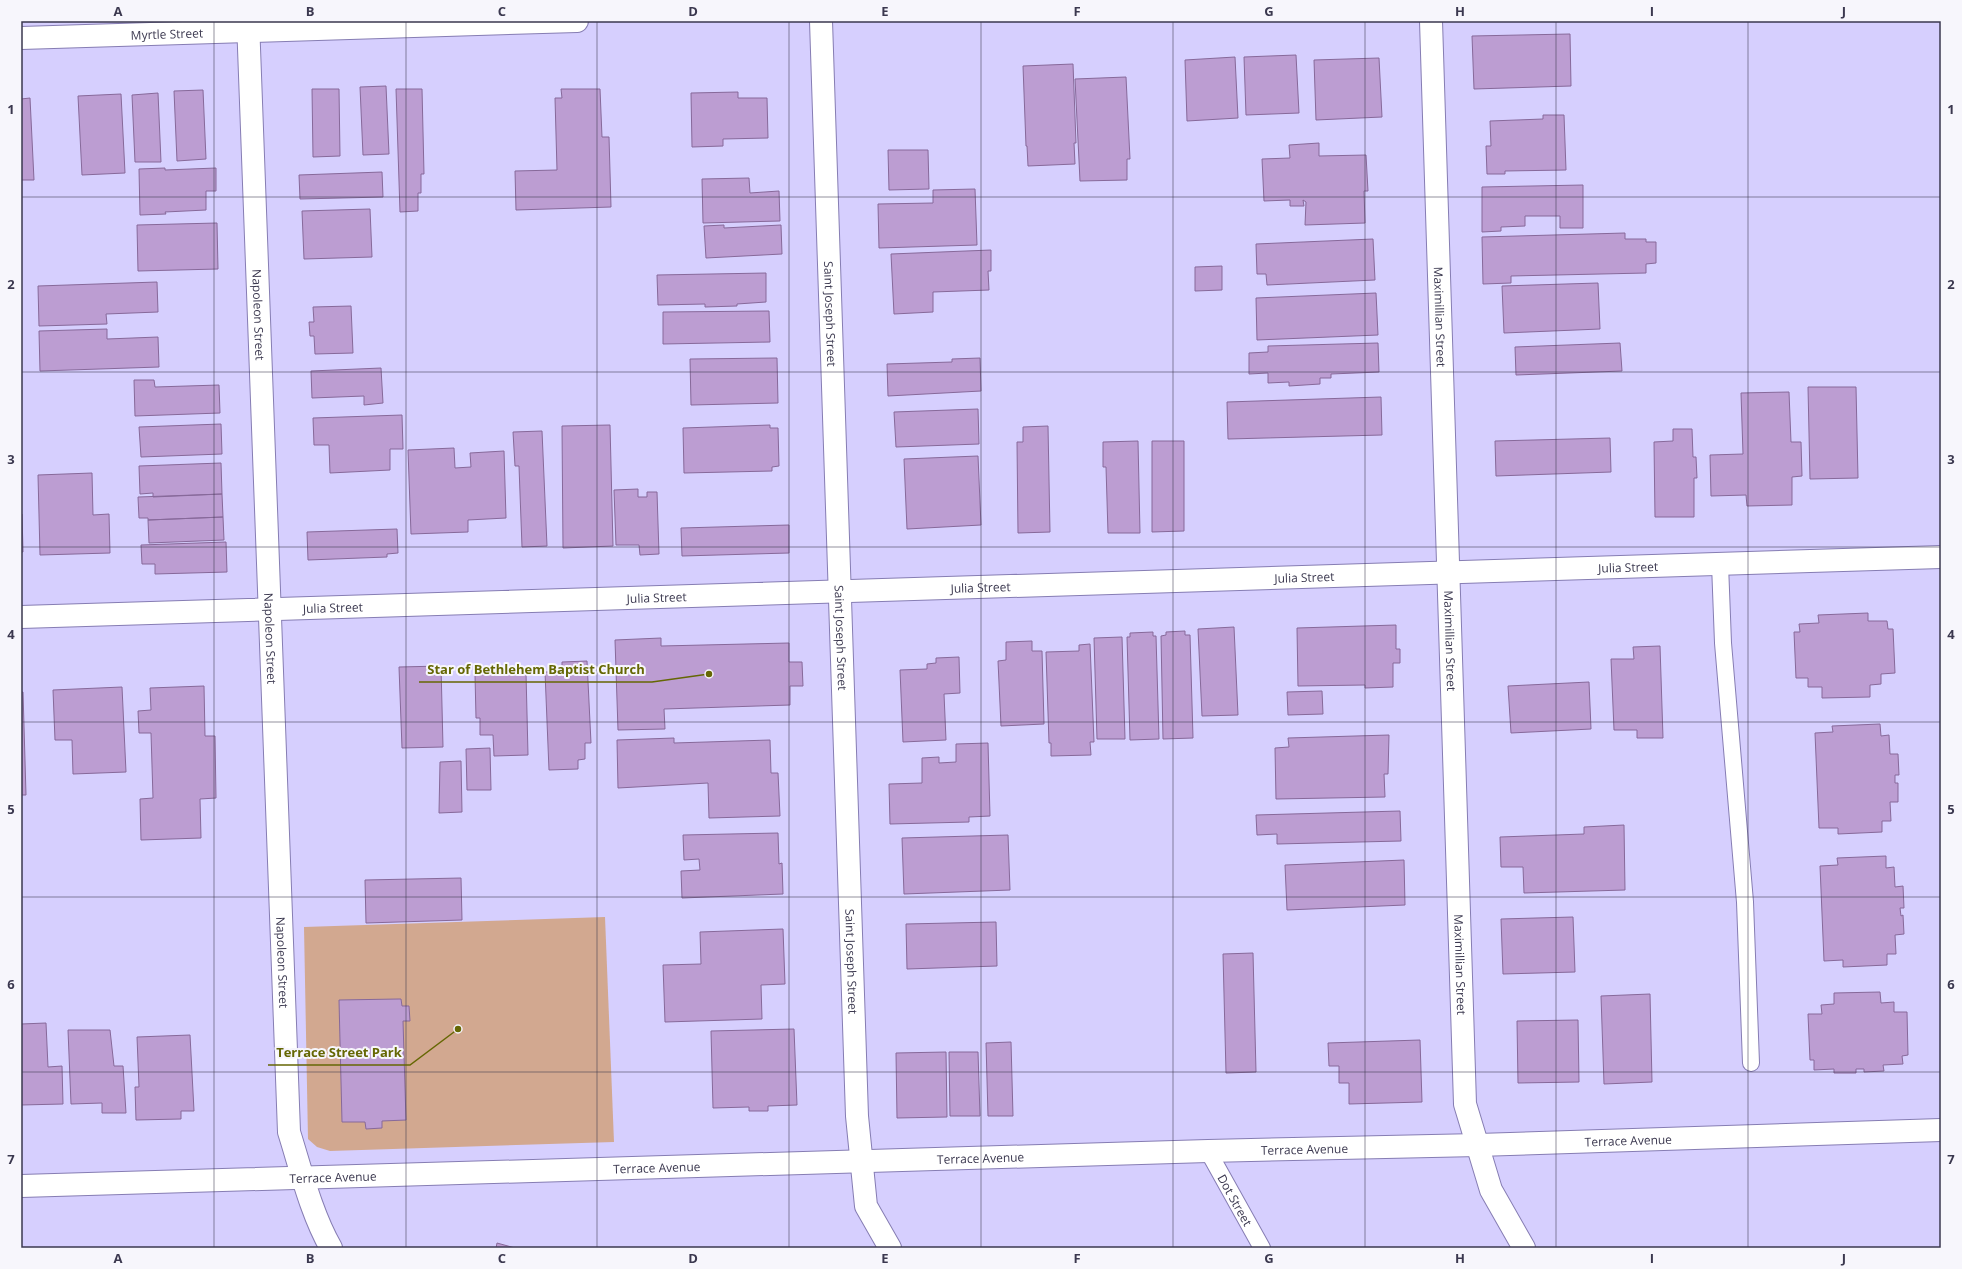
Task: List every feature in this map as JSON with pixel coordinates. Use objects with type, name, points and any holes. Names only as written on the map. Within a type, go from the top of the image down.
[{"type":"street","name":"Myrtle Street","points":[[21,38],[248,26],[577,21]]},
{"type":"street","name":"Saint Joseph Street","points":[[821,21],[841,591],[857,1116],[866,1206],[890,1248]]},
{"type":"street","name":"Maximillian Street","points":[[1431,21],[1465,1104],[1491,1190],[1524,1248]]},
{"type":"street","name":"Napoleon Street","points":[[248,26],[289,1132],[303,1178],[325,1237],[331,1248]]},
{"type":"street","name":"Julia Street","points":[[21,617],[270,608],[1941,557]]},
{"type":"street","name":"Terrace Avenue","points":[[21,1186],[1208,1151],[1478,1145],[1941,1130]]},
{"type":"lane","points":[[1720,564],[1722,643],[1745,902],[1751,1063]]},
{"type":"lane","name":"Dot Street","points":[[1208,1151],[1262,1248]]},
{"type":"shaded area","points":[[605,917],[614,1142],[330,1151],[317,1147],[308,1139],[304,927]]},
{"type":"building","points":[[1570,34],[1571,86],[1474,89],[1472,36]]},
{"type":"building","points":[[1296,55],[1299,113],[1246,115],[1244,57]]},
{"type":"building","points":[[1235,57],[1238,118],[1187,121],[1185,60]]},
{"type":"building","points":[[1379,58],[1382,117],[1316,120],[1314,60]]},
{"type":"building","points":[[1073,64],[1076,143],[1074,143],[1075,164],[1028,166],[1023,66]]},
{"type":"building","points":[[1126,77],[1130,159],[1127,159],[1127,180],[1080,181],[1075,79]]},
{"type":"building","points":[[386,86],[389,154],[363,155],[360,87]]},
{"type":"building","points":[[312,89],[339,89],[340,156],[313,157]]},
{"type":"building","points":[[396,89],[422,89],[424,174],[421,174],[421,193],[418,193],[418,211],[400,212]]},
{"type":"building","points":[[561,89],[600,89],[602,137],[609,137],[611,207],[516,210],[515,171],[557,170],[555,98],[562,98]]},
{"type":"building","points":[[203,90],[206,159],[177,161],[174,91]]},
{"type":"building","points":[[738,92],[738,98],[767,98],[768,138],[723,139],[723,146],[692,147],[691,93]]},
{"type":"building","points":[[158,93],[161,162],[135,162],[132,95]]},
{"type":"building","points":[[121,94],[125,173],[82,175],[78,96]]},
{"type":"building","points":[[30,98],[34,180],[21,180],[21,99]]},
{"type":"building","points":[[1543,115],[1564,115],[1566,170],[1505,171],[1505,174],[1487,174],[1486,146],[1491,146],[1490,121],[1543,119]]},
{"type":"building","points":[[1319,143],[1319,156],[1366,155],[1368,191],[1364,191],[1365,223],[1305,225],[1306,202],[1303,200],[1304,206],[1290,206],[1290,200],[1264,201],[1262,159],[1290,158],[1289,145]]},
{"type":"building","points":[[888,150],[928,150],[929,189],[889,190]]},
{"type":"building","points":[[165,168],[165,170],[216,168],[216,191],[206,191],[206,210],[140,215],[139,169]]},
{"type":"building","points":[[382,172],[383,197],[300,199],[299,175]]},
{"type":"building","points":[[749,178],[750,193],[779,191],[780,221],[703,223],[702,179]]},
{"type":"building","points":[[1583,185],[1583,228],[1560,228],[1560,216],[1525,216],[1525,226],[1501,227],[1501,231],[1482,232],[1482,187]]},
{"type":"building","points":[[975,189],[977,245],[879,248],[878,204],[933,203],[933,190]]},
{"type":"building","points":[[370,209],[372,257],[304,259],[302,211]]},
{"type":"building","points":[[217,223],[218,269],[138,271],[137,225]]},
{"type":"building","points":[[724,225],[724,228],[781,225],[782,254],[706,258],[704,226]]},
{"type":"building","points":[[1625,233],[1625,239],[1646,239],[1646,242],[1656,242],[1656,263],[1646,264],[1646,273],[1511,276],[1511,283],[1483,284],[1482,237]]},
{"type":"building","points":[[1373,239],[1375,280],[1267,285],[1266,274],[1257,274],[1256,244]]},
{"type":"building","points":[[991,250],[991,271],[988,271],[989,290],[933,292],[933,312],[894,314],[891,254]]},
{"type":"building","points":[[1222,266],[1222,290],[1195,291],[1195,267]]},
{"type":"building","points":[[766,273],[766,302],[737,304],[737,306],[705,307],[705,304],[658,305],[657,275]]},
{"type":"building","points":[[157,282],[158,312],[106,314],[107,324],[39,326],[38,286]]},
{"type":"building","points":[[1598,283],[1600,329],[1504,333],[1502,286]]},
{"type":"building","points":[[1376,293],[1378,335],[1257,340],[1256,298]]},
{"type":"building","points":[[351,306],[353,353],[315,354],[314,336],[310,336],[309,322],[314,322],[313,307]]},
{"type":"building","points":[[769,311],[770,342],[663,344],[663,312]]},
{"type":"building","points":[[107,329],[107,339],[158,337],[159,367],[40,371],[39,331]]},
{"type":"building","points":[[1378,343],[1379,372],[1331,374],[1331,378],[1320,378],[1320,384],[1289,386],[1289,382],[1268,383],[1268,373],[1249,374],[1249,353],[1268,352],[1268,346]]},
{"type":"building","points":[[1620,343],[1622,371],[1516,375],[1515,347]]},
{"type":"building","points":[[777,358],[778,403],[691,405],[690,359]]},
{"type":"building","points":[[980,358],[981,391],[888,396],[887,364],[952,362],[952,359]]},
{"type":"building","points":[[381,368],[383,403],[364,405],[364,396],[312,398],[311,371]]},
{"type":"building","points":[[134,380],[154,380],[155,387],[219,385],[220,413],[135,416]]},
{"type":"building","points":[[1808,387],[1856,387],[1858,478],[1810,479]]},
{"type":"building","points":[[1789,392],[1791,442],[1801,442],[1802,476],[1792,477],[1792,505],[1747,506],[1746,495],[1711,496],[1710,455],[1743,454],[1741,393]]},
{"type":"building","points":[[1381,397],[1382,435],[1228,439],[1227,402]]},
{"type":"building","points":[[978,409],[979,444],[896,447],[894,412]]},
{"type":"building","points":[[402,415],[403,449],[390,449],[390,470],[330,473],[329,445],[314,445],[313,418]]},
{"type":"building","points":[[221,424],[222,454],[141,457],[139,427]]},
{"type":"building","points":[[610,425],[613,546],[563,548],[562,426]]},
{"type":"building","points":[[770,425],[770,428],[778,428],[779,466],[772,467],[772,471],[684,473],[683,428]]},
{"type":"building","points":[[1048,426],[1050,532],[1018,533],[1017,442],[1023,442],[1023,427]]},
{"type":"building","points":[[1673,429],[1692,429],[1693,457],[1696,457],[1697,478],[1694,478],[1694,517],[1655,517],[1654,442],[1673,441]]},
{"type":"building","points":[[542,431],[547,546],[522,547],[519,466],[515,466],[513,432]]},
{"type":"building","points":[[1610,438],[1611,472],[1496,476],[1495,441]]},
{"type":"building","points":[[1138,441],[1140,533],[1108,533],[1106,467],[1103,467],[1103,442]]},
{"type":"building","points":[[1152,441],[1184,441],[1184,531],[1152,532]]},
{"type":"building","points":[[454,448],[455,468],[471,467],[470,453],[504,451],[506,518],[468,520],[468,532],[411,534],[408,450]]},
{"type":"building","points":[[978,456],[981,525],[907,529],[904,459]]},
{"type":"building","points":[[221,463],[222,494],[153,497],[153,493],[140,494],[139,466]]},
{"type":"building","points":[[92,473],[93,515],[109,514],[110,553],[40,555],[38,475]]},
{"type":"building","points":[[638,489],[638,497],[647,497],[647,492],[657,492],[659,554],[640,555],[639,545],[616,545],[614,490]]},
{"type":"building","points":[[222,494],[223,517],[148,520],[148,518],[139,518],[138,497]]},
{"type":"building","points":[[22,514],[23,552],[21,552]]},
{"type":"building","points":[[223,517],[224,540],[149,543],[148,520]]},
{"type":"building","points":[[789,525],[789,553],[682,556],[681,528]]},
{"type":"building","points":[[397,529],[398,553],[387,554],[387,557],[308,560],[307,532]]},
{"type":"building","points":[[226,542],[227,572],[155,574],[155,564],[142,564],[141,545]]},
{"type":"building","points":[[1868,613],[1868,621],[1887,621],[1888,629],[1893,629],[1895,673],[1881,674],[1881,684],[1870,685],[1870,697],[1822,698],[1822,687],[1808,687],[1808,678],[1796,678],[1794,632],[1800,632],[1799,624],[1819,623],[1818,615]]},
{"type":"building","points":[[1396,625],[1396,649],[1400,649],[1400,663],[1393,663],[1393,687],[1365,688],[1365,685],[1298,686],[1297,628]]},
{"type":"building","points":[[1234,627],[1238,715],[1202,716],[1198,629]]},
{"type":"building","points":[[1185,631],[1185,635],[1190,635],[1193,738],[1163,739],[1161,636],[1166,635],[1166,632]]},
{"type":"building","points":[[1153,632],[1153,636],[1156,636],[1159,739],[1130,740],[1127,637],[1130,637],[1130,633]]},
{"type":"building","points":[[1122,637],[1125,739],[1097,739],[1094,638]]},
{"type":"building","points":[[661,638],[661,646],[789,643],[789,662],[802,662],[803,686],[790,686],[790,705],[664,709],[665,729],[618,730],[615,640]]},
{"type":"building","points":[[1032,641],[1032,651],[1042,651],[1044,724],[1001,726],[998,661],[1006,660],[1006,642]]},
{"type":"building","points":[[1090,644],[1094,742],[1090,742],[1091,755],[1051,756],[1051,743],[1049,743],[1046,652],[1079,651],[1079,645]]},
{"type":"building","points":[[1660,646],[1663,738],[1637,738],[1637,730],[1614,730],[1611,659],[1634,659],[1633,647]]},
{"type":"building","points":[[959,657],[960,693],[944,694],[946,740],[903,742],[900,670],[927,669],[927,664],[936,663],[936,658]]},
{"type":"building","points":[[587,661],[591,743],[585,743],[585,759],[578,760],[578,769],[549,770],[545,672],[562,672],[562,662]]},
{"type":"building","points":[[441,666],[443,747],[402,748],[399,667]]},
{"type":"building","points":[[509,667],[509,674],[526,673],[528,755],[494,756],[493,735],[480,735],[480,718],[476,718],[475,675],[493,674],[493,668]]},
{"type":"building","points":[[1589,682],[1591,729],[1511,733],[1508,686]]},
{"type":"building","points":[[204,686],[205,736],[215,736],[216,798],[200,799],[201,838],[141,840],[140,799],[153,798],[151,733],[139,733],[138,711],[151,710],[150,688]]},
{"type":"building","points":[[122,687],[126,772],[73,774],[72,740],[55,740],[53,690]]},
{"type":"building","points":[[1322,691],[1323,714],[1288,715],[1287,692]]},
{"type":"building","points":[[21,692],[23,692],[26,795],[21,795]]},
{"type":"building","points":[[1880,724],[1881,736],[1889,735],[1890,754],[1898,754],[1899,775],[1895,775],[1895,783],[1898,783],[1898,802],[1890,802],[1891,821],[1882,821],[1882,832],[1838,834],[1838,828],[1819,828],[1815,733],[1833,732],[1832,726]]},
{"type":"building","points":[[1389,735],[1388,774],[1384,774],[1385,797],[1276,799],[1275,748],[1289,747],[1288,738]]},
{"type":"building","points":[[674,738],[674,743],[770,740],[771,773],[778,773],[780,816],[709,818],[708,783],[618,788],[617,740]]},
{"type":"building","points":[[988,743],[990,816],[969,817],[969,822],[890,824],[889,784],[922,783],[922,758],[939,757],[939,763],[956,762],[956,744]]},
{"type":"building","points":[[490,748],[491,790],[467,790],[466,749]]},
{"type":"building","points":[[461,761],[462,812],[439,813],[440,762]]},
{"type":"building","points":[[1400,811],[1401,841],[1277,844],[1277,834],[1257,835],[1256,815]]},
{"type":"building","points":[[1624,825],[1625,890],[1524,893],[1523,867],[1501,867],[1500,837],[1584,834],[1584,827]]},
{"type":"building","points":[[778,833],[779,864],[782,863],[783,894],[682,898],[681,871],[700,870],[699,859],[684,860],[683,835]]},
{"type":"building","points":[[1008,835],[1010,890],[904,894],[902,838]]},
{"type":"building","points":[[1886,856],[1886,868],[1894,867],[1895,887],[1903,886],[1904,908],[1900,908],[1901,916],[1903,915],[1904,934],[1895,935],[1896,954],[1887,954],[1887,965],[1843,967],[1843,960],[1824,961],[1820,866],[1838,865],[1837,858]]},
{"type":"building","points":[[1404,860],[1405,905],[1287,910],[1285,865]]},
{"type":"building","points":[[461,878],[462,920],[366,923],[365,880]]},
{"type":"building","points":[[1573,917],[1575,972],[1503,974],[1501,919]]},
{"type":"building","points":[[996,922],[997,966],[907,969],[906,924]]},
{"type":"building","points":[[783,929],[785,984],[761,985],[762,1019],[665,1022],[663,965],[701,964],[700,932]]},
{"type":"building","points":[[1253,953],[1256,1072],[1226,1073],[1223,954]]},
{"type":"building","points":[[1880,992],[1881,1003],[1894,1002],[1894,1012],[1907,1012],[1908,1055],[1902,1056],[1903,1064],[1883,1065],[1884,1071],[1864,1072],[1864,1069],[1856,1069],[1856,1073],[1834,1073],[1834,1069],[1814,1070],[1814,1060],[1810,1060],[1808,1014],[1822,1014],[1821,1005],[1834,1004],[1834,993]]},
{"type":"building","points":[[1650,994],[1652,1082],[1604,1084],[1601,996]]},
{"type":"building","points":[[401,999],[402,1006],[409,1006],[410,1021],[403,1021],[406,1120],[382,1121],[382,1128],[366,1129],[365,1122],[342,1122],[339,1000]]},
{"type":"building","points":[[1578,1020],[1579,1082],[1518,1083],[1517,1021]]},
{"type":"building","points":[[46,1023],[48,1067],[62,1066],[63,1104],[21,1105],[21,1024]]},
{"type":"building","points":[[794,1029],[797,1105],[768,1106],[768,1111],[749,1111],[749,1107],[713,1108],[711,1031]]},
{"type":"building","points":[[68,1030],[110,1030],[114,1066],[123,1066],[126,1113],[102,1113],[102,1103],[71,1104]]},
{"type":"building","points":[[190,1035],[194,1111],[181,1111],[181,1119],[136,1120],[135,1087],[139,1087],[137,1037]]},
{"type":"building","points":[[1420,1040],[1422,1102],[1349,1104],[1349,1083],[1339,1083],[1339,1066],[1329,1066],[1328,1043]]},
{"type":"building","points":[[1011,1042],[1013,1116],[988,1116],[986,1043]]},
{"type":"building","points":[[946,1052],[947,1117],[897,1118],[896,1053]]},
{"type":"building","points":[[949,1052],[978,1052],[980,1116],[950,1116]]},
{"type":"building","points":[[497,1243],[515,1248],[496,1248]]},
{"type":"place","name":"Star of Bethlehem Baptist Church","points":[[709,674]]},
{"type":"place","name":"Terrace Street Park","points":[[458,1029]]}]
